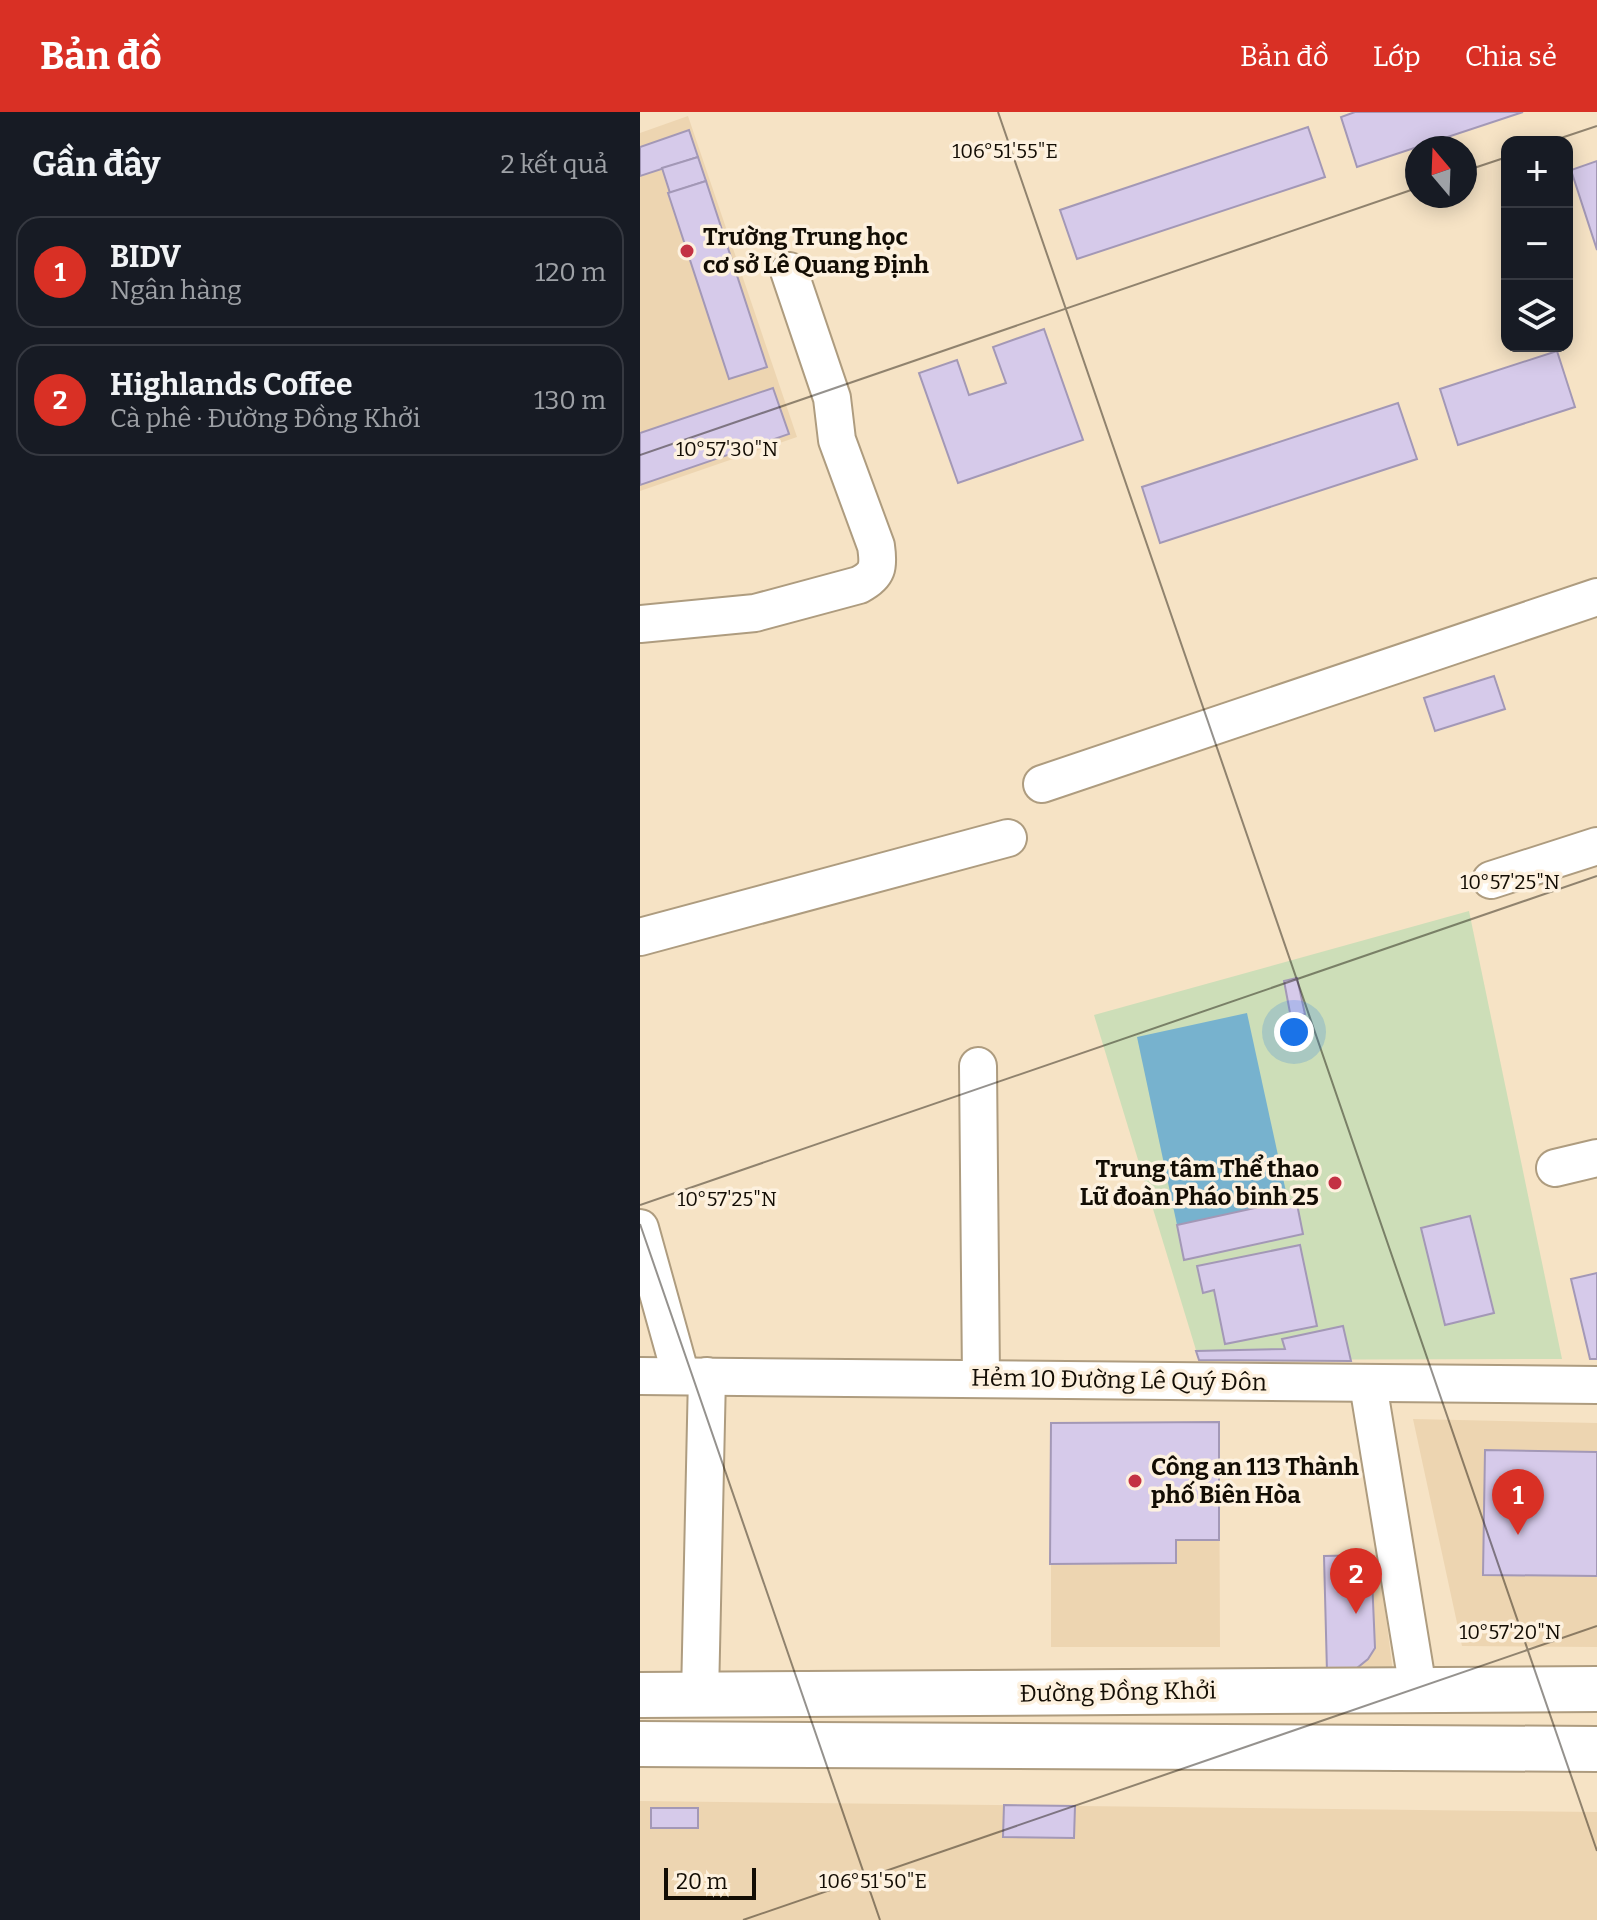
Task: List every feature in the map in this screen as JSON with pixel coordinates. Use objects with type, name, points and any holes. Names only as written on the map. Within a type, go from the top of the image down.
[{"type":"main road","name":"Đường Đồng Khởi","points":[[640,1695],[1597,1689]]},
{"type":"main road","points":[[640,1744],[1597,1749]]},
{"type":"street","points":[[640,624],[755,613],[859,585],[876,573],[879,564],[876,546],[837,440],[832,398],[789,271]]},
{"type":"street","points":[[1042,784],[1597,597]]},
{"type":"street","points":[[640,937],[1008,838]]},
{"type":"street","points":[[1491,880],[1597,846]]},
{"type":"street","points":[[978,1066],[981,1378]]},
{"type":"street","points":[[1555,1168],[1597,1158]]},
{"type":"street","points":[[640,1228],[694,1376],[700,1696]]},
{"type":"street","name":"Hẻm 10 Đường Lê Quý Đôn","points":[[640,1376],[1597,1385]]},
{"type":"street","points":[[1368,1384],[1418,1689]]},
{"type":"shaded area","name":"Trường Trung học cơ sở Lê Quang Định","points":[[688,116],[797,437],[640,491],[640,133]]},
{"type":"shaded area","points":[[1413,1419],[1597,1423],[1597,1647],[1462,1646]]},
{"type":"shaded area","name":"Công an 113 Thành phố Biên Hòa","points":[[1219,1422],[1220,1647],[1051,1647],[1051,1423]]},
{"type":"shaded area","points":[[1378,1555],[1393,1672],[1327,1672],[1324,1556]]},
{"type":"shaded area","points":[[640,1801],[1597,1812],[1597,1920],[640,1920]]},
{"type":"green space","name":"Trung tâm Thể thao Lữ đoàn Pháo binh 25","points":[[1469,911],[1562,1359],[1199,1360],[1094,1015]]},
{"type":"water","points":[[1247,1013],[1288,1201],[1177,1225],[1137,1037]]},
{"type":"building","points":[[1355,112],[1523,112],[1451,136],[1405,136],[1405,151],[1357,167],[1341,117]]},
{"type":"building","points":[[1308,127],[1325,177],[1077,259],[1060,210]]},
{"type":"building","points":[[689,130],[698,157],[640,176],[640,147]]},
{"type":"building","points":[[698,157],[706,181],[670,193],[662,168]]},
{"type":"building","points":[[1597,161],[1597,250],[1573,176],[1573,169]]},
{"type":"building","points":[[706,181],[767,367],[729,379],[668,193]]},
{"type":"building","points":[[1044,329],[1083,440],[958,483],[919,373],[957,360],[969,395],[1006,383],[993,347]]},
{"type":"building","points":[[1557,352],[1575,407],[1458,445],[1440,389]]},
{"type":"building","points":[[773,388],[789,434],[640,485],[640,433]]},
{"type":"building","points":[[1398,403],[1417,459],[1160,543],[1142,487]]},
{"type":"building","points":[[1494,676],[1505,709],[1435,731],[1424,698]]},
{"type":"building","points":[[1297,978],[1305,1014],[1291,1018],[1284,981]]},
{"type":"building","points":[[1296,1199],[1303,1234],[1184,1260],[1177,1225]]},
{"type":"building","points":[[1470,1216],[1494,1313],[1445,1325],[1421,1228]]},
{"type":"building","points":[[1300,1245],[1317,1326],[1225,1344],[1214,1290],[1203,1293],[1197,1266]]},
{"type":"building","points":[[1597,1273],[1597,1359],[1590,1359],[1571,1279]]},
{"type":"building","points":[[1343,1326],[1351,1361],[1199,1360],[1196,1351],[1285,1349],[1282,1339]]},
{"type":"building","points":[[1219,1422],[1219,1540],[1176,1540],[1176,1563],[1050,1564],[1051,1423]]},
{"type":"building","points":[[1485,1450],[1597,1452],[1597,1576],[1483,1575]]},
{"type":"building","points":[[1371,1555],[1375,1648],[1357,1668],[1327,1672],[1324,1556]]},
{"type":"building","points":[[1004,1805],[1075,1806],[1074,1838],[1003,1837]]},
{"type":"building","points":[[651,1808],[698,1808],[698,1828],[651,1828]]},
{"type":"place","name":"Trường Trung học cơ sở Lê Quang Định","points":[[687,251]]},
{"type":"place","name":"Trung tâm Thể thao Lữ đoàn Pháo binh 25","points":[[1335,1183]]},
{"type":"place","name":"Công an 113 Thành phố Biên Hòa","points":[[1135,1481]]},
{"type":"place","name":"BIDV","points":[[1518,1535]]},
{"type":"place","name":"Highlands Coffee","points":[[1356,1614]]}]
